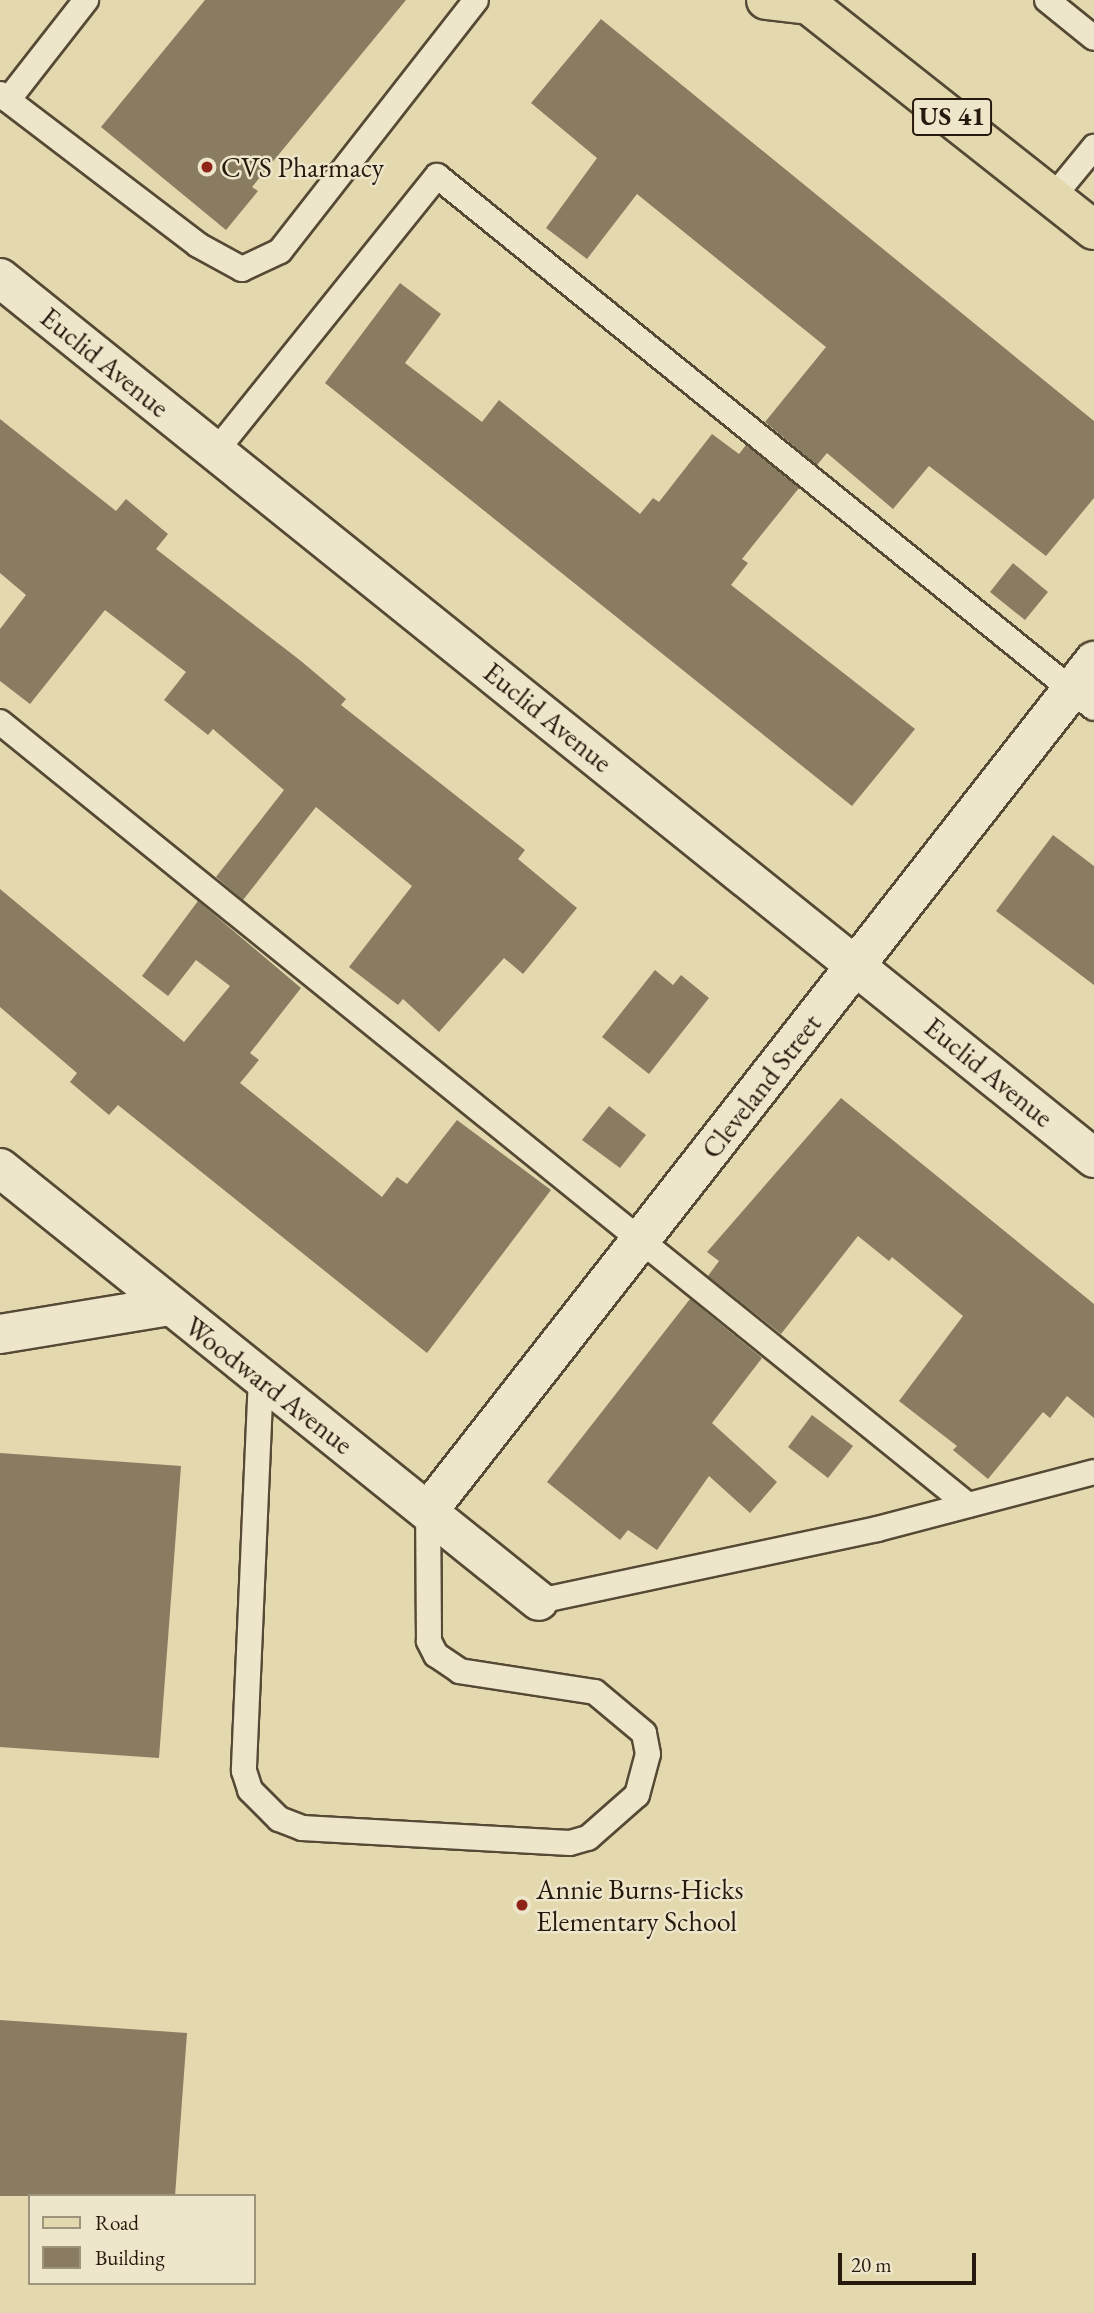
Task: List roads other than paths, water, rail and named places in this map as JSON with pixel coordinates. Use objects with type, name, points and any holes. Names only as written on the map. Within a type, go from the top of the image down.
[{"type":"main road","name":"US 41","points":[[766,0],[809,2],[1094,230]]},
{"type":"street","name":"Euclid Avenue","points":[[0,278],[1094,1157]]},
{"type":"street","name":"Cleveland Street","points":[[428,1511],[856,964],[1086,686]]},
{"type":"street","name":"Woodward Avenue","points":[[0,1168],[539,1601]]},
{"type":"street","points":[[0,1334],[170,1306]]},
{"type":"lane","points":[[86,0],[4,97],[198,245],[242,269],[280,251],[476,0]]},
{"type":"lane","points":[[1047,0],[1094,38]]},
{"type":"lane","points":[[1053,197],[1094,147]]},
{"type":"lane","points":[[216,451],[437,176],[1086,686]]},
{"type":"lane","points":[[0,722],[968,1505]]},
{"type":"lane","points":[[261,1377],[244,1771],[250,1790],[279,1819],[302,1828],[570,1843],[588,1838],[637,1795],[648,1754],[644,1733],[595,1692],[460,1671],[436,1655],[429,1641],[428,1511]]},
{"type":"lane","points":[[539,1601],[968,1505],[1094,1472]]},
{"type":"place","name":"CVS Pharmacy","points":[[207,167]]},
{"type":"place","name":"Annie Burns-Hicks Elementary School","points":[[522,1905]]}]
